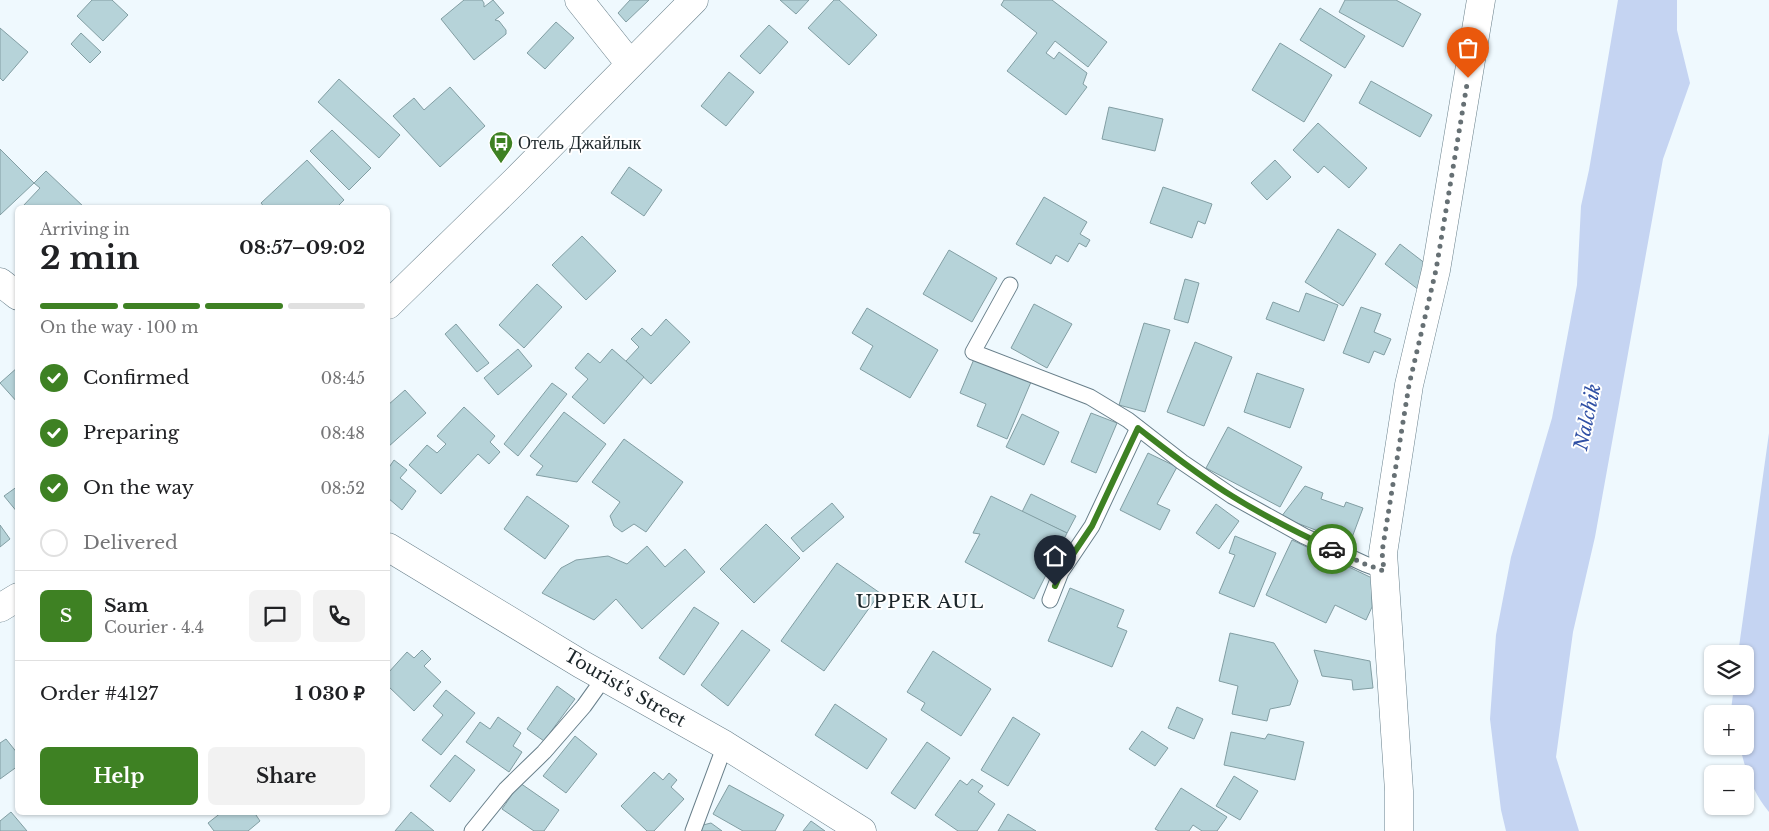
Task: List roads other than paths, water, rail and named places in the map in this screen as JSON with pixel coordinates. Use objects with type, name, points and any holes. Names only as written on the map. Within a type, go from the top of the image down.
[{"type":"street","points":[[579,0],[630,64]]},
{"type":"street","points":[[390,303],[516,180],[694,0]]},
{"type":"street","points":[[1399,831],[1399,791],[1382,552],[1409,385],[1436,270],[1481,0]]},
{"type":"street","points":[[0,282],[15,294]]},
{"type":"street","name":"Tourist's Street","points":[[390,547],[604,678],[725,745],[862,831]]},
{"type":"street","points":[[0,608],[15,599]]},
{"type":"lane","points":[[1010,286],[973,352],[1090,397],[1138,428],[1182,462],[1232,496],[1304,536],[1384,571]]},
{"type":"lane","points":[[1050,600],[1061,572],[1092,526],[1138,428]]},
{"type":"lane","points":[[472,831],[506,788],[555,739],[584,706],[604,678]]},
{"type":"lane","points":[[693,831],[725,745]]},
{"type":"water","name":"Nalchik","points":[[1618,0],[1677,0],[1677,30],[1690,83],[1663,159],[1595,537],[1573,632],[1556,757],[1579,831],[1506,831],[1501,810],[1490,719],[1496,635],[1511,557],[1552,418],[1577,285],[1581,206],[1589,170]]},
{"type":"water","points":[[1769,433],[1769,812],[1754,789],[1754,765],[1745,765],[1742,755],[1754,755],[1754,705],[1732,705],[1733,695],[1754,695],[1754,645],[1739,645]]},
{"type":"place","name":"Отель Джайлык","points":[[501,164]]},
{"type":"district","name":"UPPER AUL","points":[[920,601]]}]
